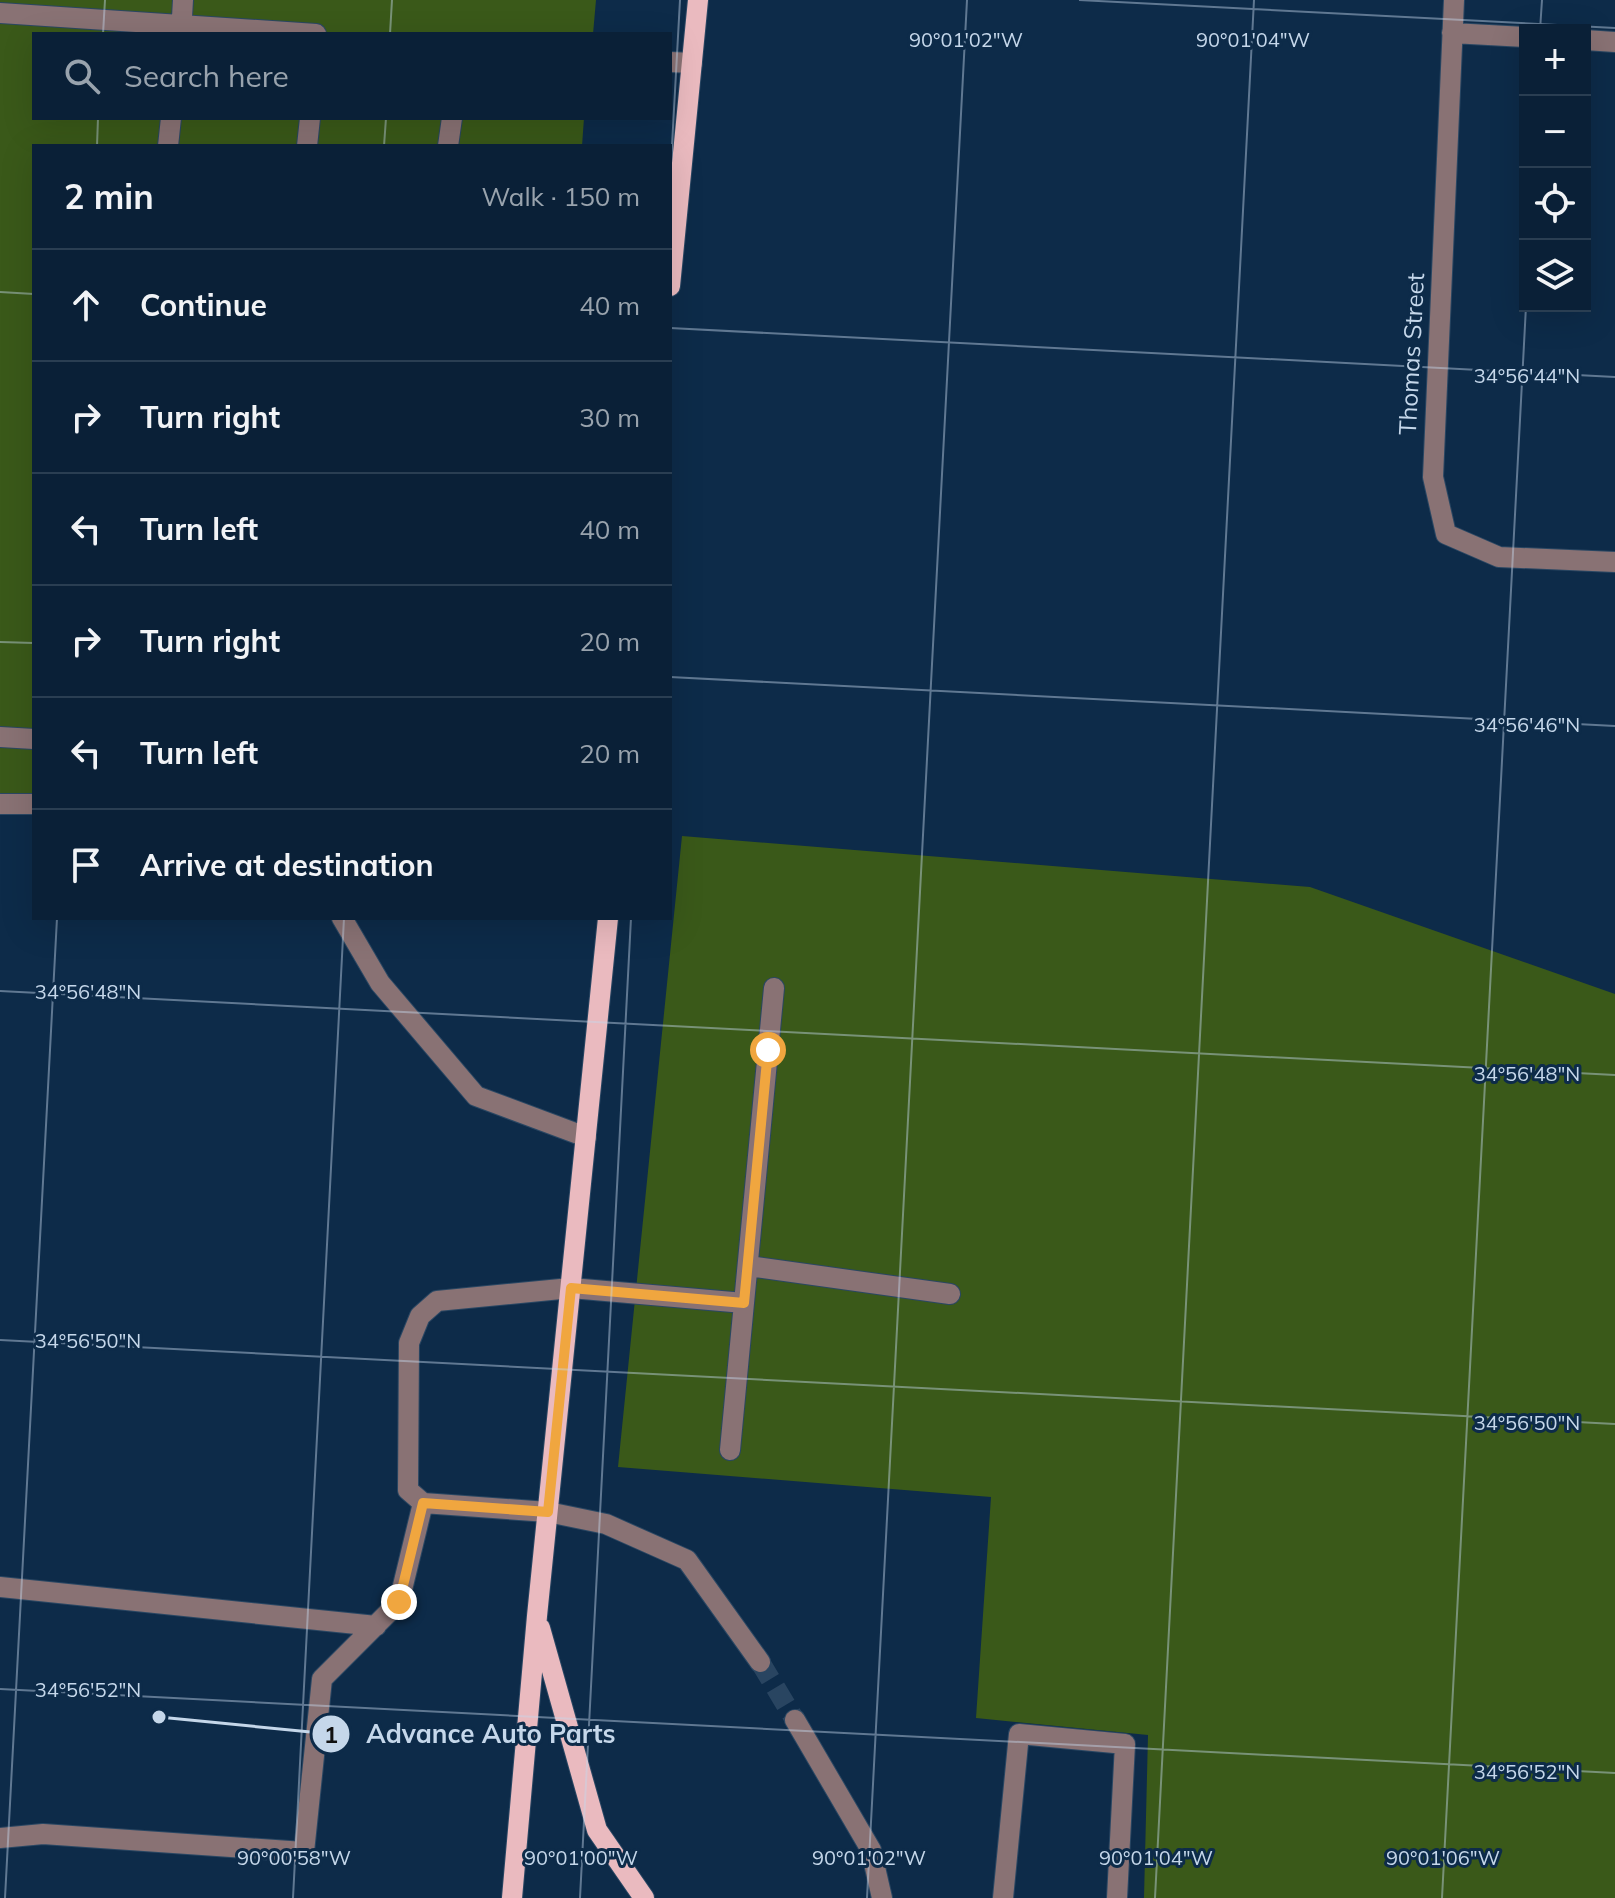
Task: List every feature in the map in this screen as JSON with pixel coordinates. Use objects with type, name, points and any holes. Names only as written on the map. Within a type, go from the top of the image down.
[{"type":"main road","points":[[672,266],[698,0]]},
{"type":"main road","points":[[512,1898],[537,1616],[608,920]]},
{"type":"main road","points":[[537,1616],[597,1830],[644,1898]]},
{"type":"street","points":[[181,29],[183,0]]},
{"type":"street","name":"Thomas Street","points":[[1454,0],[1433,477],[1446,534],[1499,557],[1615,562]]},
{"type":"street","points":[[0,13],[181,29],[262,32]]},
{"type":"street","points":[[1452,33],[1519,37]]},
{"type":"street","points":[[1591,40],[1615,42]]},
{"type":"street","points":[[672,62],[692,63]]},
{"type":"street","points":[[168,144],[171,120]]},
{"type":"street","points":[[307,144],[310,120]]},
{"type":"street","points":[[448,144],[452,120]]},
{"type":"street","points":[[0,737],[32,739]]},
{"type":"street","points":[[0,804],[32,804]]},
{"type":"street","points":[[343,920],[380,983],[476,1096],[586,1137]]},
{"type":"street","points":[[730,1450],[774,988]]},
{"type":"street","points":[[748,1266],[950,1294]]},
{"type":"street","points":[[744,1303],[571,1288],[437,1301],[420,1316],[409,1343],[408,1490],[423,1503],[548,1512],[606,1524],[687,1560],[760,1662]]},
{"type":"street","points":[[0,1838],[43,1834],[304,1852],[322,1679],[399,1602],[423,1503]]},
{"type":"street","points":[[0,1587],[376,1626]]},
{"type":"street","points":[[795,1720],[871,1850],[882,1898]]},
{"type":"street","points":[[1003,1898],[1019,1734],[1125,1744],[1117,1898]]},
{"type":"green space","points":[[0,0],[596,0],[593,32],[32,32],[32,120],[584,120],[582,144],[32,144],[32,795],[0,794]]},
{"type":"green space","points":[[682,836],[1310,887],[1615,994],[1615,1898],[1144,1898],[1148,1735],[976,1718],[991,1497],[618,1467]]},
{"type":"tunnel","points":[[760,1662],[795,1720]]},
{"type":"place","name":"Advance Auto Parts","points":[[159,1717]]},
{"type":"route","points":[[399,1602],[423,1503],[548,1512],[571,1288],[744,1303],[768,1050]]}]
